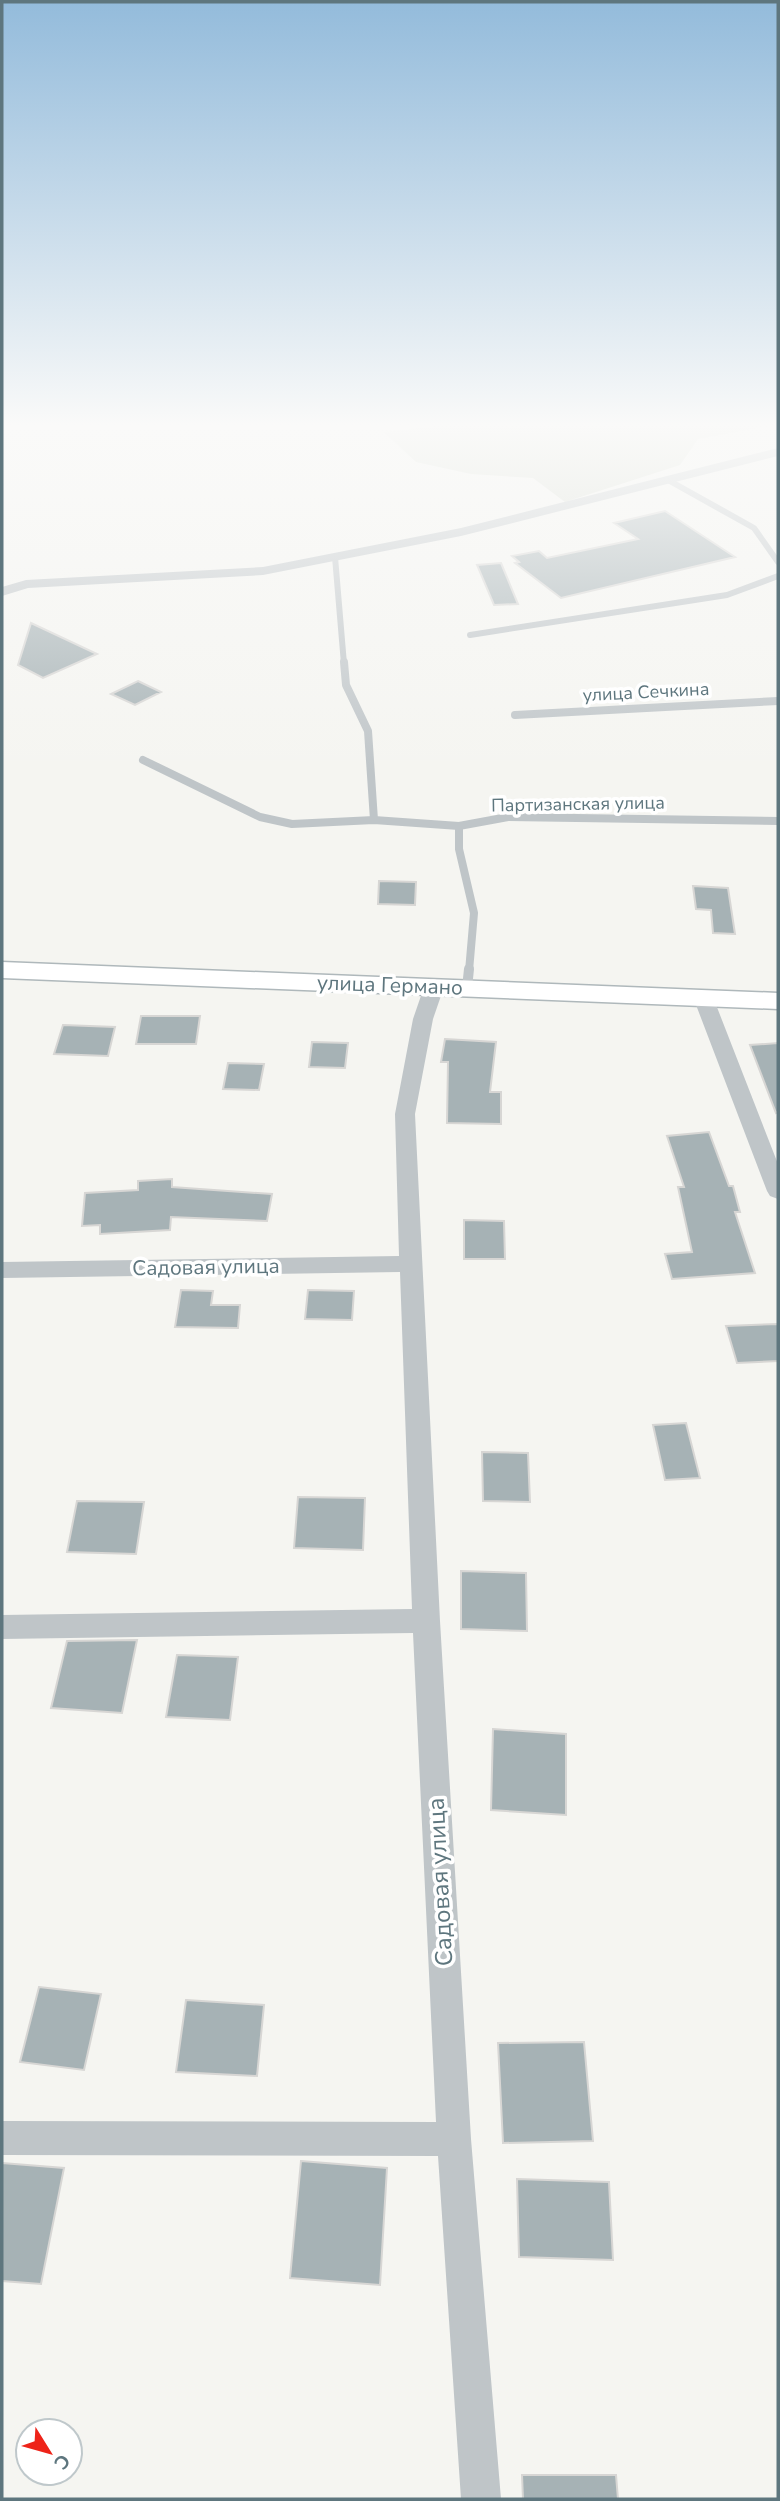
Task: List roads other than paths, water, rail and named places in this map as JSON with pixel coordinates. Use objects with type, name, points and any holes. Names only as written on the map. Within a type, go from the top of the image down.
[{"type":"main road","name":"улица Германо","points":[[2,970],[778,1001]]},
{"type":"street","points":[[2,592],[26,584],[264,571],[422,540]]},
{"type":"street","name":"Садовая улица","points":[[434,987],[423,1019],[405,1114],[426,1621],[454,2139],[481,2499]]},
{"type":"street","points":[[703,998],[778,1191]]},
{"type":"street","name":"Садовая улица","points":[[2,1270],[411,1264]]},
{"type":"street","points":[[2,1627],[426,1621]]},
{"type":"street","points":[[2,2138],[454,2139]]},
{"type":"lane","points":[[762,540],[778,562]]},
{"type":"lane","points":[[335,557],[346,685],[368,732],[374,820]]},
{"type":"lane","points":[[470,635],[727,595],[778,576]]},
{"type":"lane","name":"улица Сечкина","points":[[515,715],[778,701]]},
{"type":"lane","name":"Партизанская улица","points":[[143,760],[260,817],[292,824],[374,820],[458,826],[508,817],[778,821]]},
{"type":"lane","points":[[458,826],[459,849],[474,913],[467,988]]}]
